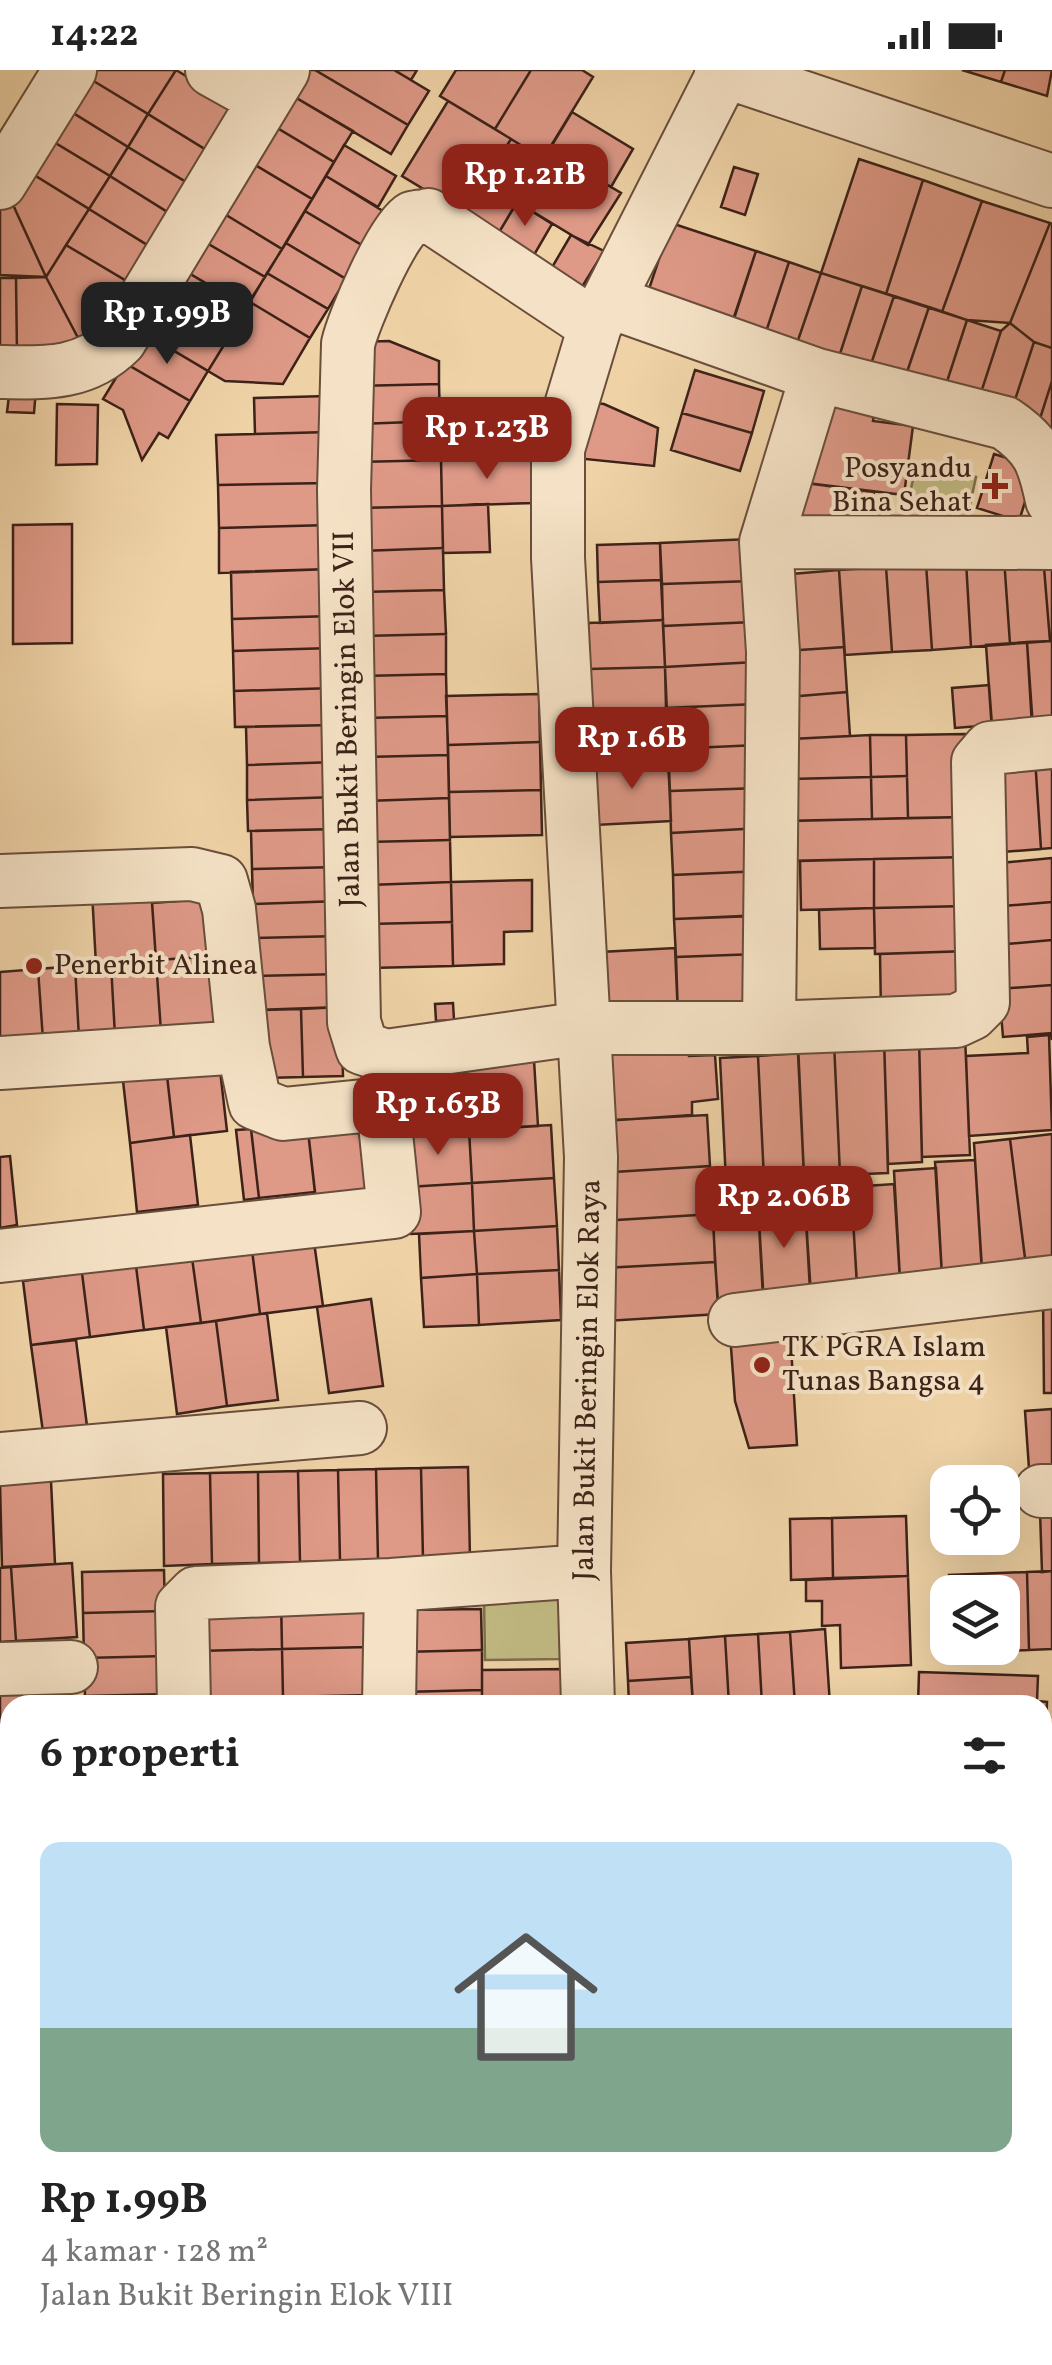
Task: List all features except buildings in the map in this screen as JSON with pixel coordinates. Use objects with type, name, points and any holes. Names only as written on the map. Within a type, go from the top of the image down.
[{"type":"street","points":[[0,183],[70,70]]},
{"type":"street","points":[[0,372],[70,370],[106,354],[120,340],[273,84],[212,70]]},
{"type":"street","points":[[723,71],[1052,181]]},
{"type":"street","name":"Jalan Bukit Beringin Elok Raya","points":[[588,1695],[584,1571],[590,1157],[558,558],[558,450],[602,313],[723,71]]},
{"type":"street","name":"Jalan Bukit Beringin Elok VII","points":[[584,1028],[386,1056],[362,1048],[354,1022],[344,490],[352,323],[400,230],[413,218],[428,216],[602,313]]},
{"type":"street","points":[[602,313],[1005,424],[1025,436],[1044,461],[1052,500]]},
{"type":"street","points":[[769,1028],[773,652],[766,542],[817,375]]},
{"type":"street","points":[[766,542],[1052,543]]},
{"type":"street","points":[[584,1028],[769,1028],[956,1021],[971,1014],[983,1002],[978,762],[990,748],[1052,742]]},
{"type":"street","points":[[0,881],[192,874],[221,882],[229,909],[243,1047],[255,1103],[284,1114],[384,1104],[394,1212],[0,1256]]},
{"type":"street","points":[[0,1062],[243,1047]]},
{"type":"street","points":[[735,1320],[1052,1282]]},
{"type":"street","points":[[0,1458],[360,1428]]},
{"type":"street","points":[[184,1695],[182,1607],[196,1593],[391,1585],[584,1571]]},
{"type":"street","points":[[389,1695],[391,1585]]},
{"type":"street","points":[[0,1670],[71,1668]]},
{"type":"shaded area","points":[[917,464],[976,477],[968,514],[908,500]]},
{"type":"shaded area","points":[[560,1596],[561,1659],[485,1660],[484,1598]]},
{"type":"place","name":"Posyandu Bina Sehat","points":[[995,486]]},
{"type":"place","name":"Penerbit Alinea","points":[[34,966]]},
{"type":"place","name":"TK PGRA Islam Tunas Bangsa 4","points":[[762,1365]]}]
